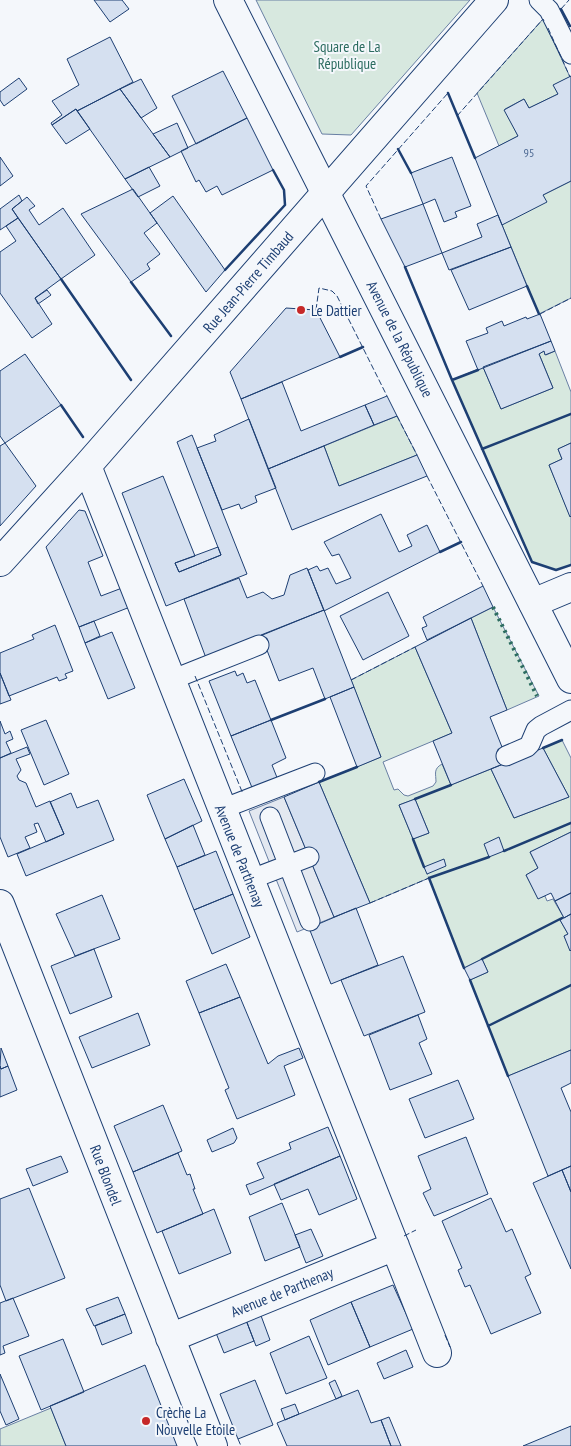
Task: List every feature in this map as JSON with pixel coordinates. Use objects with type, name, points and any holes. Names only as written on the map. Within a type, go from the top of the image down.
[{"type":"street","name":"Avenue de la République","points":[[228,0],[571,678]]},
{"type":"street","name":"Rue Jean-Pierre Timbaud","points":[[0,562],[87,466],[494,0]]},
{"type":"street","name":"Avenue de Parthenay","points":[[87,466],[249,880],[438,1352]]},
{"type":"street","points":[[533,602],[571,587]]},
{"type":"street","name":"Rue Blondel","points":[[0,904],[213,1446]]},
{"type":"street","name":"Avenue de Parthenay","points":[[170,1338],[395,1246]]},
{"type":"lane","points":[[539,0],[549,10],[571,54]]},
{"type":"lane","points":[[171,680],[260,645]]},
{"type":"lane","points":[[506,756],[526,748],[536,730],[571,710]]},
{"type":"lane","points":[[222,809],[315,773]]},
{"type":"lane","points":[[270,817],[310,921]]},
{"type":"lane","points":[[249,880],[309,857]]},
{"type":"green space","name":"Square de La République","points":[[256,0],[470,0],[351,135],[322,134]]},
{"type":"green space","points":[[543,19],[570,77],[554,85],[558,94],[529,108],[524,99],[505,109],[518,136],[499,146],[477,93]]},
{"type":"green space","points":[[571,181],[571,298],[539,314],[502,225],[543,195]]},
{"type":"green space","points":[[544,351],[546,355],[555,351],[571,392],[571,443],[558,449],[562,459],[549,465],[571,516],[571,565],[556,570],[532,562],[452,380],[483,367],[501,409],[553,388],[539,354]]},
{"type":"green space","points":[[397,416],[417,455],[339,486],[324,446]]},
{"type":"green space","points":[[493,607],[539,696],[507,710],[471,618]]},
{"type":"green space","points":[[415,647],[452,733],[383,762],[394,790],[398,789],[404,795],[408,796],[433,786],[436,782],[436,770],[442,764],[451,785],[491,769],[514,818],[569,797],[543,748],[562,740],[571,758],[571,832],[530,852],[538,868],[526,875],[538,898],[545,896],[547,901],[553,899],[564,918],[560,920],[568,934],[564,936],[571,950],[571,1050],[508,1076],[470,980],[488,972],[482,959],[464,968],[429,878],[370,903],[319,782],[381,757],[351,680]],"holes":[[[415,799],[429,833],[413,839],[399,805]]]},
{"type":"green space","points":[[51,1408],[66,1446],[0,1446],[0,1429]]},
{"type":"shaded area","points":[[284,797],[334,917],[297,932],[249,811]]},
{"type":"building","points":[[94,0],[122,0],[129,9],[110,22]]},
{"type":"building","points":[[110,37],[133,82],[77,111],[76,109],[52,125],[51,123],[62,115],[52,101],[79,85],[67,59]]},
{"type":"building","points":[[223,71],[247,118],[196,144],[172,96]]},
{"type":"building","points":[[571,76],[571,181],[543,195],[547,202],[502,225],[475,158],[518,136],[504,110],[524,99],[529,108],[558,94],[553,85]]},
{"type":"building","points":[[19,78],[27,89],[4,106],[0,100],[0,92]]},
{"type":"building","points":[[141,79],[157,108],[141,118],[120,89]]},
{"type":"building","points":[[120,89],[170,157],[125,179],[77,111]]},
{"type":"building","points":[[76,109],[90,129],[66,144],[52,125]]},
{"type":"building","points":[[247,118],[273,170],[222,195],[217,186],[206,192],[199,180],[196,182],[181,151]]},
{"type":"building","points":[[177,123],[188,148],[170,157],[153,134]]},
{"type":"building","points":[[0,157],[13,176],[0,186]]},
{"type":"building","points":[[452,157],[471,206],[455,212],[457,217],[444,222],[435,199],[423,204],[411,173]]},
{"type":"building","points":[[149,167],[160,186],[138,197],[125,179]]},
{"type":"building","points":[[133,189],[157,223],[144,233],[160,254],[147,264],[150,269],[131,282],[81,214]]},
{"type":"building","points":[[19,195],[22,201],[12,209],[18,218],[0,230],[0,209]]},
{"type":"building","points":[[173,196],[225,270],[206,292],[150,213]]},
{"type":"building","points":[[27,197],[35,206],[29,210],[39,225],[63,208],[95,255],[61,279],[12,209]]},
{"type":"building","points":[[423,204],[442,253],[405,267],[381,219]]},
{"type":"building","points":[[498,215],[511,247],[449,270],[442,253],[482,237],[477,224]]},
{"type":"building","points":[[18,218],[61,279],[35,298],[52,324],[32,338],[0,293],[0,252],[16,241],[6,226]]},
{"type":"building","points":[[511,247],[527,286],[469,310],[451,270]]},
{"type":"building","points":[[47,290],[51,295],[38,304],[35,298]]},
{"type":"building","points":[[286,308],[316,310],[340,357],[241,399],[230,372]]},
{"type":"building","points":[[540,314],[551,341],[478,370],[466,341],[488,333],[486,328],[502,321],[504,326],[526,317],[527,319]]},
{"type":"building","points":[[551,341],[555,351],[545,355],[544,351],[539,354],[553,388],[501,409],[483,367]]},
{"type":"building","points":[[25,354],[61,405],[5,443],[0,436],[0,371]]},
{"type":"building","points":[[282,382],[301,431],[365,405],[374,425],[268,469],[241,399]]},
{"type":"building","points":[[387,396],[397,416],[374,425],[365,405]]},
{"type":"building","points":[[249,419],[276,488],[255,496],[257,502],[241,509],[239,504],[222,510],[197,448],[216,441],[214,435]]},
{"type":"building","points":[[192,435],[247,574],[166,606],[122,493],[163,476],[195,556],[175,563],[179,572],[221,555],[177,442]]},
{"type":"building","points":[[5,443],[36,486],[0,526],[0,446]]},
{"type":"building","points":[[571,443],[570,517],[549,465],[562,459],[558,449]]},
{"type":"building","points":[[324,446],[339,486],[417,455],[427,476],[292,530],[268,469]]},
{"type":"building","points":[[79,510],[85,511],[103,556],[88,562],[101,596],[122,588],[130,607],[79,627],[46,547]]},
{"type":"building","points":[[381,514],[399,552],[412,546],[407,535],[427,525],[440,552],[324,611],[308,570],[317,566],[320,571],[328,568],[336,584],[351,578],[339,554],[332,556],[324,542]]},
{"type":"building","points":[[218,547],[221,555],[179,572],[175,563]]},
{"type":"building","points":[[307,568],[324,610],[206,658],[184,599],[239,578],[247,598],[263,592],[272,599],[284,595],[290,575]]},
{"type":"building","points":[[483,586],[493,607],[427,640],[422,628],[427,626],[423,617]]},
{"type":"building","points":[[388,592],[409,636],[363,660],[340,616]]},
{"type":"building","points":[[324,610],[354,687],[325,699],[313,668],[279,681],[261,635]]},
{"type":"building","points":[[471,618],[507,710],[490,717],[508,762],[451,785],[433,741],[452,733],[415,647]]},
{"type":"building","points":[[94,621],[100,636],[85,643],[79,627]]},
{"type":"building","points":[[55,625],[73,671],[65,674],[67,678],[59,681],[57,677],[9,696],[0,673],[0,653],[34,639],[32,635]]},
{"type":"building","points":[[112,632],[135,688],[108,699],[85,643]]},
{"type":"building","points":[[235,671],[237,676],[243,673],[247,683],[255,680],[271,720],[231,736],[209,681]]},
{"type":"building","points":[[0,673],[11,700],[0,704]]},
{"type":"building","points":[[354,687],[381,757],[357,767],[330,697]]},
{"type":"building","points":[[46,720],[69,774],[44,785],[21,730]]},
{"type":"building","points":[[271,720],[286,758],[272,765],[278,780],[253,790],[231,736]]},
{"type":"building","points":[[0,721],[5,734],[10,731],[13,739],[6,742],[11,753],[0,758]]},
{"type":"building","points":[[27,747],[30,754],[16,759],[21,770],[17,776],[19,780],[26,783],[36,807],[50,801],[64,834],[46,842],[38,823],[34,824],[37,832],[25,837],[30,848],[8,857],[0,837],[0,758]]},
{"type":"building","points":[[543,748],[569,797],[514,818],[491,769]]},
{"type":"building","points":[[184,779],[202,821],[165,839],[147,795]]},
{"type":"building","points":[[319,782],[370,903],[334,917],[284,797]]},
{"type":"building","points":[[71,793],[77,808],[98,800],[114,840],[26,876],[17,854],[64,834],[50,802]]},
{"type":"building","points":[[415,799],[429,833],[413,839],[399,805]]},
{"type":"building","points":[[193,825],[205,855],[177,867],[165,839]]},
{"type":"building","points":[[571,832],[571,893],[555,901],[551,893],[538,899],[526,875],[538,868],[530,852]]},
{"type":"building","points":[[499,837],[504,851],[489,857],[484,844]]},
{"type":"building","points":[[216,851],[233,894],[194,910],[177,867]]},
{"type":"building","points":[[444,859],[446,866],[427,874],[424,867]]},
{"type":"building","points":[[571,893],[571,914],[564,918],[555,901]]},
{"type":"building","points":[[233,894],[250,937],[212,954],[194,910]]},
{"type":"building","points":[[102,895],[120,939],[75,956],[56,914]]},
{"type":"building","points":[[356,908],[378,965],[331,984],[309,928]]},
{"type":"building","points":[[571,914],[570,951],[564,936],[568,934],[560,920]]},
{"type":"building","points":[[94,949],[112,997],[70,1014],[51,966]]},
{"type":"building","points":[[403,956],[425,1012],[364,1036],[341,980]]},
{"type":"building","points":[[482,959],[488,972],[470,980],[464,968]]},
{"type":"building","points":[[226,964],[240,997],[199,1013],[186,981]]},
{"type":"building","points":[[240,997],[268,1064],[278,1056],[299,1048],[303,1058],[284,1066],[295,1095],[237,1119],[225,1090],[229,1088],[199,1013]]},
{"type":"building","points":[[138,1013],[150,1045],[92,1068],[79,1037]]},
{"type":"building","points":[[418,1015],[427,1039],[419,1043],[432,1074],[390,1090],[369,1035]]},
{"type":"building","points":[[1,1048],[8,1066],[1,1069],[0,1066]]},
{"type":"building","points":[[571,1050],[571,1083],[561,1088],[571,1112],[571,1166],[548,1176],[508,1076]]},
{"type":"building","points":[[0,1066],[1,1069],[8,1066],[17,1090],[0,1097]]},
{"type":"building","points":[[458,1080],[474,1119],[425,1138],[409,1099]]},
{"type":"building","points":[[163,1105],[182,1151],[133,1172],[114,1126]]},
{"type":"building","points":[[328,1127],[340,1156],[250,1195],[246,1185],[264,1178],[257,1163],[291,1149],[289,1143]]},
{"type":"building","points":[[233,1128],[237,1138],[234,1143],[212,1152],[207,1140]]},
{"type":"building","points":[[466,1137],[488,1194],[434,1216],[423,1193],[431,1189],[418,1156]]},
{"type":"building","points":[[178,1153],[187,1175],[190,1174],[195,1189],[193,1189],[203,1214],[157,1233],[133,1172]]},
{"type":"building","points":[[61,1156],[68,1172],[33,1186],[26,1169]]},
{"type":"building","points":[[340,1156],[357,1199],[319,1215],[308,1189],[281,1200],[274,1184]]},
{"type":"building","points":[[571,1166],[571,1192],[562,1170]]},
{"type":"building","points":[[562,1170],[571,1192],[571,1269],[533,1183]]},
{"type":"building","points":[[29,1188],[65,1278],[6,1301],[0,1285],[0,1199]]},
{"type":"building","points":[[491,1198],[506,1232],[512,1229],[531,1274],[525,1277],[541,1313],[491,1334],[470,1285],[465,1287],[458,1270],[462,1268],[442,1221]]},
{"type":"building","points":[[282,1203],[300,1247],[265,1261],[249,1217]]},
{"type":"building","points":[[214,1209],[231,1253],[179,1274],[162,1231]]},
{"type":"building","points":[[311,1229],[323,1256],[306,1263],[295,1235]]},
{"type":"building","points":[[393,1285],[413,1329],[370,1347],[351,1302]]},
{"type":"building","points":[[118,1297],[125,1314],[94,1326],[86,1309]]},
{"type":"building","points":[[13,1298],[29,1336],[3,1346],[5,1353],[0,1355],[0,1303]]},
{"type":"building","points":[[351,1302],[370,1347],[328,1365],[310,1320]]},
{"type":"building","points":[[260,1313],[270,1340],[256,1346],[246,1320]]},
{"type":"building","points":[[125,1314],[132,1333],[102,1345],[95,1326]]},
{"type":"building","points":[[246,1320],[254,1341],[224,1353],[216,1333]]},
{"type":"building","points":[[309,1336],[327,1378],[286,1394],[270,1353]]},
{"type":"building","points":[[63,1339],[84,1392],[41,1410],[19,1356]]},
{"type":"building","points":[[406,1350],[413,1367],[384,1379],[377,1363]]},
{"type":"building","points":[[145,1365],[177,1446],[66,1446],[50,1406]]},
{"type":"building","points":[[0,1374],[19,1419],[6,1425],[0,1411]]},
{"type":"building","points":[[255,1380],[273,1425],[238,1439],[220,1394]]},
{"type":"building","points":[[335,1380],[342,1396],[336,1399],[329,1383]]},
{"type":"building","points":[[358,1390],[371,1423],[381,1420],[391,1446],[287,1446],[277,1423]]},
{"type":"building","points":[[295,1404],[299,1414],[285,1420],[281,1409]]},
{"type":"building","points":[[389,1417],[401,1446],[391,1446],[381,1420]]},
{"type":"building","points":[[571,1426],[571,1446],[523,1446]]},
{"type":"hedge","points":[[493,607],[537,696]]},
{"type":"fence","points":[[561,9],[569,0]]},
{"type":"fence","points":[[457,116],[543,19],[544,21]]},
{"type":"fence","points":[[548,28],[570,77]]},
{"type":"fence","points":[[381,219],[366,186],[448,93]]},
{"type":"fence","points":[[316,310],[319,288],[332,291],[337,296],[387,396]]},
{"type":"fence","points":[[540,314],[571,298]]},
{"type":"fence","points":[[397,416],[417,455]]},
{"type":"fence","points":[[427,476],[483,586]]},
{"type":"fence","points":[[351,680],[415,647]]},
{"type":"fence","points":[[195,676],[243,794]]},
{"type":"fence","points":[[370,903],[429,878],[427,874]]},
{"type":"fence","points":[[404,1236],[416,1230]]},
{"type":"fence","points":[[445,1335],[450,1347]]},
{"type":"fence","points":[[238,1439],[241,1446]]},
{"type":"wall","points":[[561,9],[570,26]]},
{"type":"wall","points":[[448,93],[475,158]]},
{"type":"wall","points":[[398,149],[411,173]]},
{"type":"wall","points":[[225,270],[285,205],[284,190],[273,170]]},
{"type":"wall","points":[[405,267],[452,380],[532,562],[556,570],[571,565]]},
{"type":"wall","points":[[61,279],[131,380]]},
{"type":"wall","points":[[131,282],[171,336]]},
{"type":"wall","points":[[527,286],[539,314]]},
{"type":"wall","points":[[340,357],[363,347]]},
{"type":"wall","points":[[452,380],[478,370]]},
{"type":"wall","points":[[61,405],[83,437]]},
{"type":"wall","points":[[482,449],[571,414]]},
{"type":"wall","points":[[440,552],[461,542]]},
{"type":"wall","points":[[271,720],[325,699]]},
{"type":"wall","points":[[543,748],[562,740]]},
{"type":"wall","points":[[319,782],[357,767]]},
{"type":"wall","points":[[415,799],[451,785]]},
{"type":"wall","points":[[504,851],[571,823]]},
{"type":"wall","points":[[413,839],[424,867]]},
{"type":"wall","points":[[464,968],[429,878],[489,857]]},
{"type":"wall","points":[[482,959],[562,918]]},
{"type":"wall","points":[[470,980],[508,1076]]},
{"type":"wall","points":[[488,1026],[571,985]]},
{"type":"place","name":"Le Dattier","points":[[301,310]]},
{"type":"place","name":"Crèche La Nouvelle Etoile","points":[[146,1421]]}]
